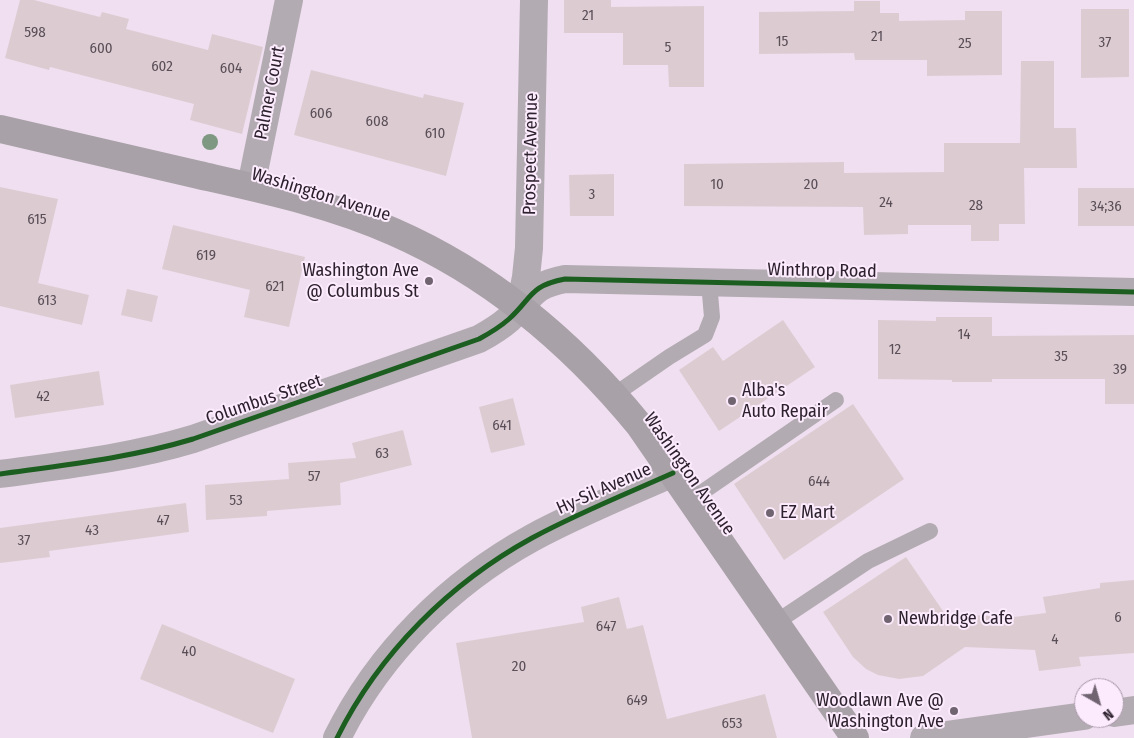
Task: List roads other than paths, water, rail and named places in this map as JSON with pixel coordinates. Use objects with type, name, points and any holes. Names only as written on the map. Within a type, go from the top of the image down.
[{"type":"main road","name":"Washington Avenue","points":[[0,129],[251,186],[334,209],[395,232],[470,273],[520,306],[560,341],[614,395],[640,426],[854,738]]},
{"type":"street","name":"Palmer Court","points":[[251,186],[289,0]]},
{"type":"street","name":"Prospect Avenue","points":[[520,306],[529,248],[534,0]]},
{"type":"street","name":"Winthrop Road","points":[[520,306],[534,290],[549,282],[565,279],[1134,292]]},
{"type":"street","name":"Columbus Street","points":[[0,474],[122,457],[148,452],[193,439],[479,339],[507,321],[520,306]]},
{"type":"street","name":"Hy-Sil Avenue","points":[[337,738],[362,696],[396,649],[436,606],[465,582],[491,562],[548,530],[673,473]]},
{"type":"street","points":[[924,738],[1074,717]]},
{"type":"lane","points":[[614,395],[705,334],[712,317],[709,282]]},
{"type":"lane","points":[[691,500],[836,400]]},
{"type":"lane","points":[[776,622],[868,561],[930,531]]},
{"type":"place","name":"Washington Ave @ Columbus St","points":[[429,281]]},
{"type":"place","name":"Alba's Auto Repair","points":[[732,401]]},
{"type":"place","name":"EZ Mart","points":[[770,513]]},
{"type":"place","name":"Newbridge Cafe","points":[[888,619]]},
{"type":"place","name":"Woodlawn Ave @ Washington Ave","points":[[954,711]]}]
